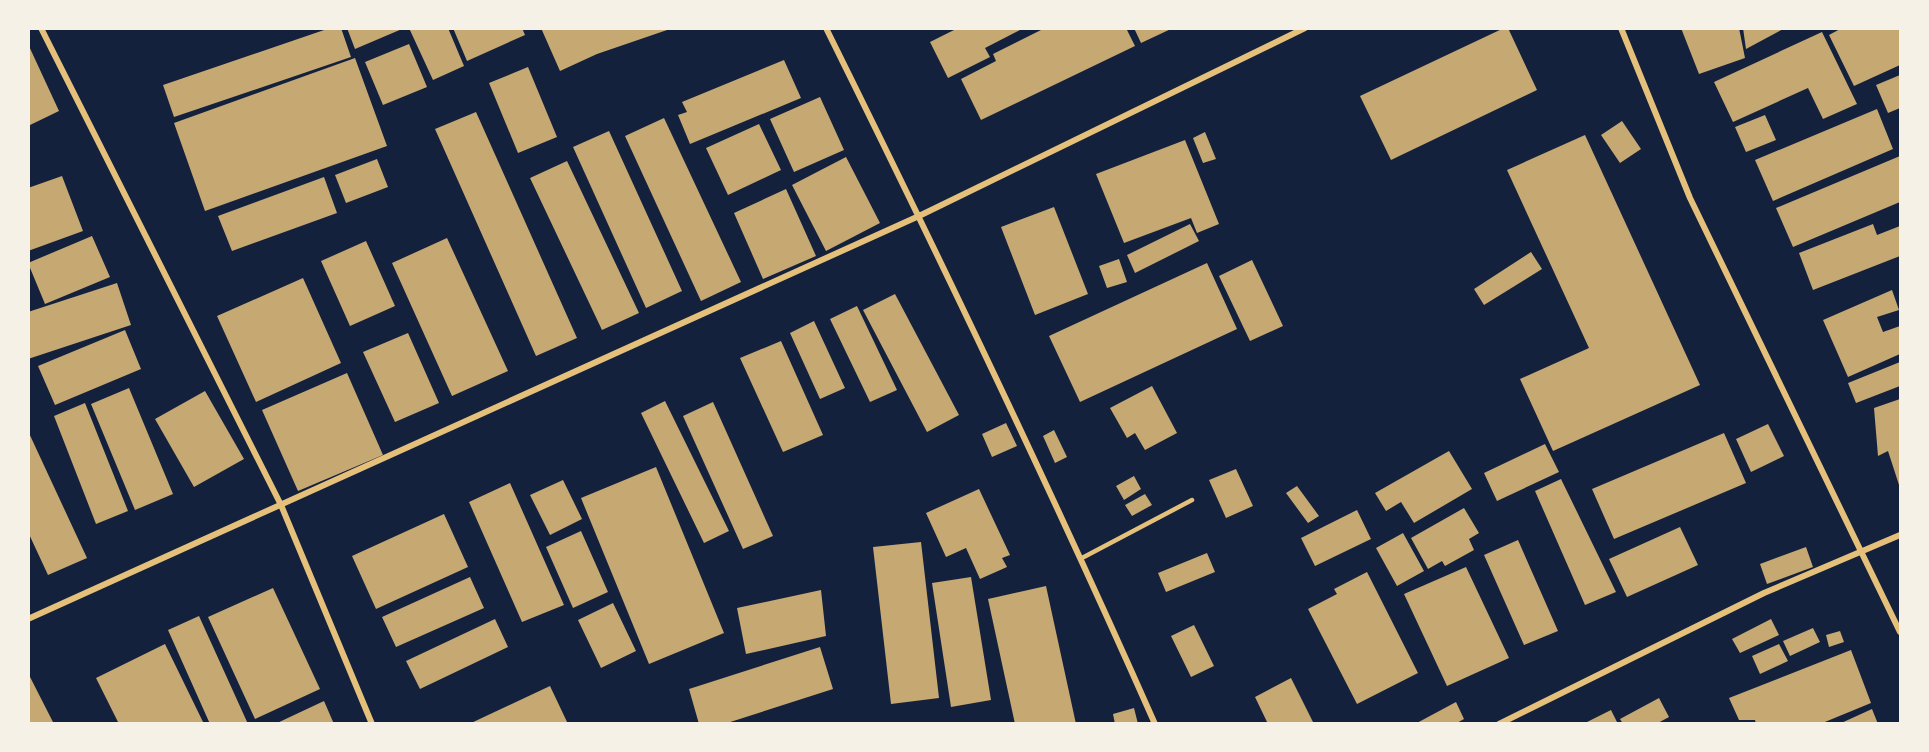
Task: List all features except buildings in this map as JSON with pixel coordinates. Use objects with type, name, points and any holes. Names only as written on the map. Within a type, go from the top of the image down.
[{"type":"street","points":[[41,28],[281,506],[372,723]]},
{"type":"street","points":[[826,28],[919,216],[1082,558],[1155,723]]},
{"type":"street","points":[[28,619],[919,216],[1305,28]]},
{"type":"street","points":[[1622,28],[1690,198],[1863,551],[1900,632]]},
{"type":"street","points":[[1499,723],[1764,593],[1900,536]]},
{"type":"lane","points":[[1082,558],[1192,500]]}]
